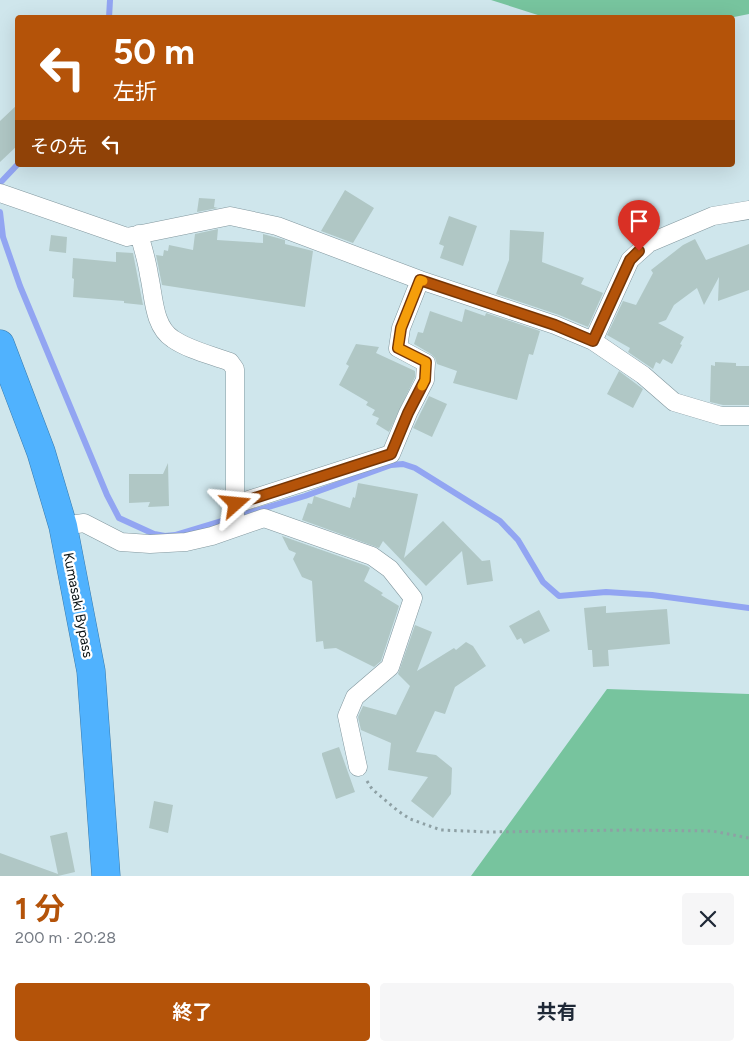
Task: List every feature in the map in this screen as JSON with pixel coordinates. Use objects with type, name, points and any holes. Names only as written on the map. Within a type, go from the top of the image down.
[{"type":"highway","name":"Kumasaki Bypass","points":[[0,344],[41,452],[63,526],[91,671],[106,876]]},
{"type":"street","points":[[1,193],[127,237],[230,216],[277,226],[420,280],[555,325],[593,341],[644,375],[674,402],[721,416],[749,416]]},
{"type":"street","points":[[593,341],[630,260],[649,243],[713,216],[749,210]]},
{"type":"street","points":[[139,234],[150,276],[157,316],[163,329],[180,343],[230,362],[234,369],[236,504],[234,529]]},
{"type":"street","points":[[236,504],[391,454],[408,413],[425,380],[426,362],[398,348],[401,328],[420,280]]},
{"type":"street","points":[[63,526],[84,523],[121,542],[150,544],[186,542],[234,529],[264,518],[372,556],[390,569],[413,598],[390,667],[355,697],[347,716],[358,767]]},
{"type":"path","points":[[358,767],[372,789],[398,812],[410,819],[441,830],[489,832],[712,831],[749,838]]},
{"type":"green space","points":[[491,0],[749,0],[749,14],[735,17],[735,15],[538,15]]},
{"type":"green space","points":[[607,689],[749,694],[749,876],[471,876]]},
{"type":"building","points":[[15,107],[15,148],[0,162],[0,121]]},
{"type":"building","points":[[345,190],[374,208],[353,243],[321,231]]},
{"type":"building","points":[[199,198],[215,199],[214,207],[218,208],[197,212]]},
{"type":"building","points":[[449,216],[477,226],[463,266],[440,258],[444,246],[439,244]]},
{"type":"building","points":[[218,229],[217,240],[263,243],[263,234],[285,240],[285,244],[313,251],[305,307],[162,285],[156,255],[163,256],[164,250],[168,251],[169,245],[193,250],[195,234]]},
{"type":"building","points":[[510,230],[544,232],[542,262],[584,278],[581,284],[603,293],[588,327],[559,315],[496,294],[509,260]]},
{"type":"building","points":[[51,235],[67,237],[66,253],[49,251]]},
{"type":"building","points":[[695,239],[706,260],[749,244],[749,290],[718,301],[719,277],[704,305],[697,288],[674,305],[666,320],[658,323],[684,337],[680,344],[682,345],[672,364],[663,359],[660,364],[656,362],[653,369],[628,352],[630,348],[607,335],[623,301],[636,305],[653,273],[651,270],[683,245]]},
{"type":"building","points":[[116,252],[133,253],[143,305],[124,303],[124,301],[73,297],[73,258],[116,262]]},
{"type":"building","points":[[465,309],[485,316],[486,313],[540,331],[533,355],[529,354],[517,400],[453,383],[457,371],[437,364],[431,354],[414,344],[418,332],[423,333],[430,311],[462,322]]},
{"type":"building","points":[[356,344],[379,347],[376,353],[415,371],[415,377],[389,432],[376,424],[379,418],[372,415],[375,410],[366,405],[368,402],[339,385],[349,366],[346,364]]},
{"type":"building","points":[[715,362],[736,363],[736,366],[749,366],[749,405],[723,405],[710,402],[711,365],[715,366]]},
{"type":"building","points":[[619,371],[643,389],[633,408],[607,394]]},
{"type":"building","points":[[429,396],[447,404],[432,437],[413,428]]},
{"type":"building","points":[[168,463],[169,506],[148,507],[150,502],[129,503],[129,474],[163,474]]},
{"type":"building","points":[[358,483],[418,494],[404,558],[443,521],[482,561],[490,560],[493,581],[467,585],[462,551],[426,586],[383,541],[379,548],[302,520],[308,503],[312,504],[314,496],[350,508],[353,497],[355,498]]},
{"type":"building","points":[[282,536],[367,566],[370,568],[364,581],[383,593],[381,595],[399,606],[381,661],[374,667],[336,648],[324,649],[323,641],[316,642],[312,581],[302,577],[293,559],[296,553],[289,550]]},
{"type":"building","points":[[606,606],[606,613],[667,609],[670,644],[608,650],[609,666],[593,667],[592,650],[588,650],[584,608]]},
{"type":"building","points":[[539,610],[550,631],[524,644],[521,638],[517,640],[509,626]]},
{"type":"building","points":[[415,625],[432,632],[417,671],[454,648],[456,650],[466,642],[473,646],[486,666],[455,687],[445,714],[435,711],[416,752],[436,755],[452,768],[451,794],[433,818],[411,801],[428,777],[388,770],[391,743],[361,730],[358,717],[363,706],[396,715],[410,686],[398,674]]},
{"type":"building","points":[[339,747],[355,792],[336,799],[322,753]]},
{"type":"building","points":[[154,801],[173,805],[168,833],[149,828]]},
{"type":"building","points":[[67,832],[75,872],[58,876],[0,876],[0,853],[58,874],[50,836]]},
{"type":"waterway","points":[[109,15],[110,0]]},
{"type":"waterway","points":[[0,187],[0,183],[15,167]]},
{"type":"waterway","points":[[0,212],[3,237],[20,286],[107,495],[119,518],[154,534],[175,535],[305,496],[391,465],[403,464],[415,468],[500,521],[518,540],[543,582],[559,596],[606,592],[652,595],[749,608]]},
{"type":"slow traffic","points":[[422,386],[425,380],[426,362],[398,348],[401,328],[420,280],[423,281]]},
{"type":"route","points":[[236,504],[391,454],[408,413],[425,380],[426,362],[398,348],[401,328],[420,280],[555,325],[593,341],[630,260],[639,251]]}]
